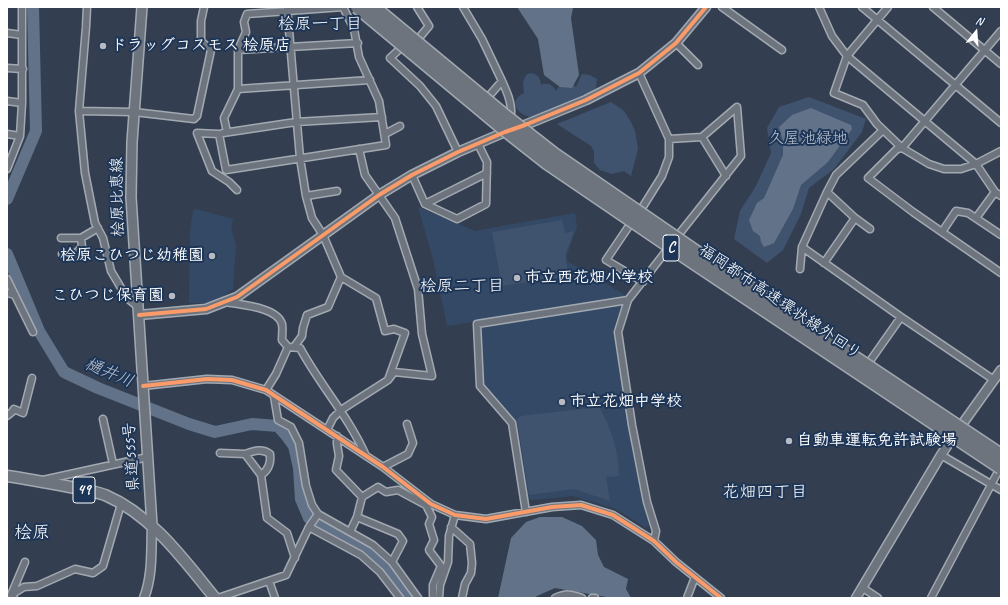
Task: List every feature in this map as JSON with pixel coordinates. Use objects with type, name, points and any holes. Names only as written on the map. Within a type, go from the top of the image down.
[{"type":"highway","name":"福岡都市高速環状線外回り","points":[[357,7],[500,126],[547,162],[688,260],[1001,468]]},
{"type":"highway","name":"C","points":[[374,7],[508,118],[554,154],[695,251],[1001,455]]},
{"type":"main road","name":"桧原比恵線","points":[[142,7],[132,142],[131,197],[143,386]]},
{"type":"main road","name":"県道555号","points":[[143,386],[152,525]]},
{"type":"main road","name":"49","points":[[7,476],[104,495],[121,504],[152,525],[216,598]]},
{"type":"street","points":[[7,169],[20,136],[23,69],[22,7]]},
{"type":"street","points":[[87,7],[79,111],[85,173],[95,223],[103,238],[111,271],[127,298],[138,311],[206,309],[237,297],[379,195],[412,175],[458,152],[586,100],[639,73],[676,43],[706,7]]},
{"type":"street","points":[[79,111],[134,112],[194,119],[197,116],[211,50],[201,41],[201,21],[204,7]]},
{"type":"street","points":[[219,134],[226,170],[386,145],[379,101],[359,57],[358,44],[354,29],[343,7],[287,9],[247,14],[244,22],[246,32],[238,50],[238,88],[224,118],[226,132]]},
{"type":"street","points":[[417,7],[429,26],[419,38]]},
{"type":"street","points":[[463,7],[482,39],[508,92],[511,115]]},
{"type":"street","points":[[722,7],[782,50]]},
{"type":"street","points":[[819,7],[832,36],[847,56],[976,164],[995,192],[1001,196]]},
{"type":"street","points":[[862,7],[1001,123]]},
{"type":"street","points":[[888,7],[847,56],[834,93],[863,105],[877,124],[902,148],[929,164],[944,169],[961,169],[976,164],[1001,151]]},
{"type":"street","points":[[933,7],[1001,64]]},
{"type":"street","points":[[287,9],[296,122],[306,196],[312,218],[323,235],[342,277],[376,298],[385,331],[394,329],[405,333],[388,380]]},
{"type":"street","points":[[1001,30],[955,84],[926,122],[902,148],[897,149],[868,178],[913,212],[1001,273]]},
{"type":"street","points":[[7,33],[22,35]]},
{"type":"street","points":[[676,43],[698,66]]},
{"type":"street","points":[[238,50],[358,44]]},
{"type":"street","points":[[403,46],[390,58],[420,86],[436,106],[458,152]]},
{"type":"street","points":[[7,68],[23,69]]},
{"type":"street","points":[[639,73],[669,139],[669,157],[662,176],[642,208]]},
{"type":"street","points":[[238,88],[370,80]]},
{"type":"street","points":[[489,96],[502,81]]},
{"type":"street","points":[[7,101],[22,103]]},
{"type":"street","points":[[654,541],[656,531],[647,502],[632,424],[618,332],[628,300],[741,156],[737,107],[702,137],[669,139]]},
{"type":"street","points":[[237,190],[229,182],[212,171],[197,133],[219,134],[296,122],[382,117]]},
{"type":"street","points":[[384,134],[400,126]]},
{"type":"street","points":[[800,269],[802,247],[827,192],[836,176],[883,130]]},
{"type":"street","points":[[7,134],[20,136]]},
{"type":"street","points":[[702,137],[726,176]]},
{"type":"street","points":[[412,175],[425,204],[457,219],[486,204],[487,162],[478,144]]},
{"type":"street","points":[[327,430],[333,418],[341,410],[388,380],[394,372],[432,376],[422,334],[418,289],[395,218],[365,175],[359,149]]},
{"type":"street","points":[[425,204],[486,173]]},
{"type":"street","points":[[306,196],[337,191]]},
{"type":"street","points":[[827,192],[855,218],[870,229]]},
{"type":"street","points":[[976,218],[995,192]]},
{"type":"street","points":[[942,232],[956,211],[968,213],[1001,235]]},
{"type":"street","points":[[824,263],[855,218]]},
{"type":"street","points":[[633,220],[606,260],[643,282]]},
{"type":"street","points":[[61,238],[81,238],[98,228]]},
{"type":"street","points":[[62,254],[76,252],[82,247],[81,238]]},
{"type":"street","points":[[802,247],[901,318],[994,380]]},
{"type":"street","points":[[266,390],[291,347],[302,336],[307,315],[328,307],[342,277]]},
{"type":"street","points":[[7,279],[33,332]]},
{"type":"street","points":[[7,293],[15,295]]},
{"type":"street","points":[[526,512],[512,423],[480,386],[477,324],[628,300]]},
{"type":"street","points":[[226,302],[259,308],[274,313],[282,324],[282,340],[291,347],[300,348],[308,364],[341,410],[366,456]]},
{"type":"street","points":[[870,361],[901,318]]},
{"type":"street","points":[[829,354],[839,341]]},
{"type":"street","points":[[856,598],[952,436],[1001,370]]},
{"type":"street","points":[[7,416],[14,409],[23,413],[32,378]]},
{"type":"street","points":[[143,386],[207,379],[232,380],[266,390],[383,467],[431,504],[455,515],[486,519],[552,507],[581,505],[613,515],[654,541],[676,562],[721,598]]},
{"type":"street","points":[[274,396],[278,420],[290,427],[299,443],[306,486],[317,516],[373,545],[392,562],[418,598]]},
{"type":"street","points":[[103,418],[113,464]]},
{"type":"street","points":[[383,467],[408,454],[413,443],[407,424]]},
{"type":"street","points":[[337,436],[339,456],[336,470],[362,497]]},
{"type":"street","points":[[220,453],[245,454],[256,450],[265,451],[270,454],[271,462],[266,472],[261,475]]},
{"type":"street","points":[[245,454],[261,475],[268,518],[287,533],[295,558]]},
{"type":"street","points":[[941,455],[1001,490]]},
{"type":"street","points":[[38,481],[148,457]]},
{"type":"street","points":[[931,598],[1001,468]]},
{"type":"street","points":[[350,532],[357,517],[362,497],[378,487],[386,492],[398,490],[426,505],[432,517],[429,524],[434,540],[429,550],[441,566],[433,586],[436,597]]},
{"type":"street","points":[[11,596],[24,587],[37,586],[76,570],[93,573],[103,566],[121,504]]},
{"type":"street","points":[[436,597],[448,562],[449,536],[455,515]]},
{"type":"street","points":[[216,598],[286,575],[310,526],[317,516]]},
{"type":"street","points":[[357,517],[398,534],[403,540],[392,562]]},
{"type":"street","points":[[144,598],[148,588],[151,566],[152,525]]},
{"type":"street","points":[[310,526],[361,555],[380,572],[400,598]]},
{"type":"street","points":[[452,527],[470,544],[472,563],[462,598]]},
{"type":"street","points":[[11,596],[25,562]]},
{"type":"street","points":[[688,598],[695,577]]},
{"type":"street","points":[[269,581],[275,598]]},
{"type":"street","points":[[863,588],[878,598]]},
{"type":"street","points":[[555,598],[561,595],[571,594],[582,598]]},
{"type":"shaded area","points":[[517,7],[575,7],[573,8],[571,18],[579,75],[572,88],[560,87],[544,75],[538,39]]},
{"type":"shaded area","points":[[811,108],[851,125],[852,129],[828,162],[801,185],[793,209],[774,243],[764,247],[760,236],[753,231],[749,220],[757,203],[764,198],[783,155],[783,141],[779,127],[792,115]]},
{"type":"shaded area","name":"市立西花畑小学校","points":[[418,207],[475,231],[575,213],[577,227],[567,254],[567,261],[627,296],[447,326],[433,259]]},
{"type":"shaded area","name":"桧原こひつじ幼稚園","points":[[196,209],[233,219],[231,229],[236,245],[233,289],[218,300],[206,303],[189,303],[190,231],[193,211]]},
{"type":"shaded area","name":"市立花畑中学校","points":[[622,303],[615,335],[633,455],[649,525],[646,528],[616,509],[573,496],[532,500],[527,498],[515,420],[483,385],[480,328]]},
{"type":"shaded area","points":[[540,517],[562,517],[582,526],[596,540],[598,555],[604,567],[628,579],[626,589],[631,598],[612,598],[555,588],[535,598],[498,598],[511,538],[526,522]]},
{"type":"green space","points":[[531,73],[538,77],[541,85],[550,85],[556,91],[561,84],[571,83],[576,87],[582,74],[590,75],[597,79],[596,88],[588,94],[531,117],[526,116],[519,111],[515,104],[519,96],[524,93],[523,82],[526,75]]},
{"type":"green space","name":"久屋池緑地","points":[[809,97],[866,119],[862,132],[834,169],[809,188],[801,214],[783,250],[767,263],[734,239],[740,211],[756,186],[771,153],[767,128],[779,107]]},
{"type":"green space","points":[[611,102],[624,111],[635,131],[638,149],[631,176],[624,171],[612,174],[600,170],[594,163],[594,151],[591,146],[557,124]]},
{"type":"green space","points":[[562,220],[565,233],[574,231],[565,256],[569,276],[502,286],[492,232]]},
{"type":"green space","points":[[599,407],[614,440],[618,458],[619,476],[606,477],[610,501],[574,489],[529,495],[517,420],[520,416]]},
{"type":"waterway","name":"樋井川","points":[[7,199],[36,131],[33,7]]},
{"type":"waterway","name":"樋井川","points":[[7,254],[39,331],[64,372],[98,388],[189,424],[215,432],[252,424],[278,426],[294,446],[299,468],[301,499],[309,518],[353,541],[388,571],[408,598]]},
{"type":"cycle path","points":[[139,315],[206,309],[237,297],[379,195],[412,175],[458,152],[586,100],[639,73],[676,43],[706,7]]},
{"type":"cycle path","points":[[143,386],[207,379],[232,380],[266,390],[383,467],[431,504],[455,515],[486,519],[552,507],[581,505],[613,515],[654,541],[676,562],[721,598]]},
{"type":"place","name":"ドラッグコスモス 桧原店","points":[[103,46]]},
{"type":"place","name":"桧原こひつじ幼稚園","points":[[212,256]]},
{"type":"place","name":"市立西花畑小学校","points":[[517,278]]},
{"type":"place","name":"こひつじ保育園","points":[[172,296]]},
{"type":"place","name":"市立花畑中学校","points":[[562,402]]},
{"type":"place","name":"自動車運転免許試験場","points":[[789,441]]},
{"type":"district","name":"桧原一丁目","points":[[320,25]]},
{"type":"district","name":"桧原二丁目","points":[[462,287]]},
{"type":"district","name":"花畑四丁目","points":[[765,493]]},
{"type":"district","name":"桧原","points":[[32,533]]}]
